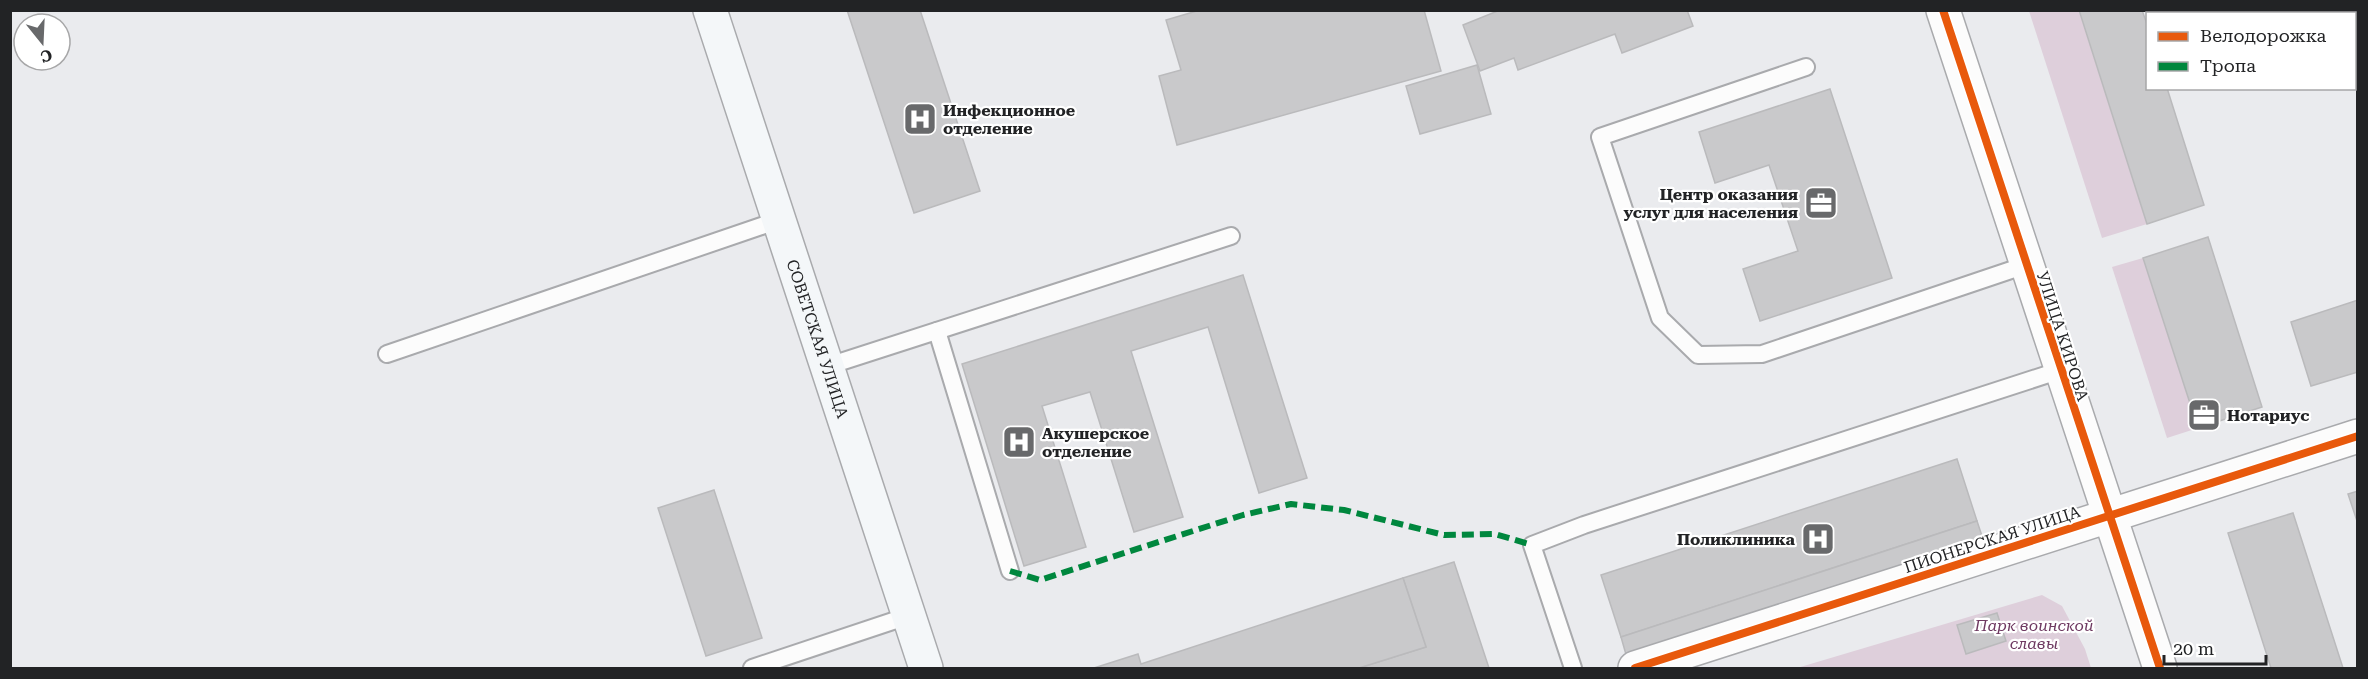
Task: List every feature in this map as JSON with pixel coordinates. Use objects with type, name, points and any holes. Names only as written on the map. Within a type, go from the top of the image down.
[{"type":"main road","name":"СОВЕТСКАЯ УЛИЦА","points":[[710,10],[926,669]]},
{"type":"street","name":"УЛИЦА КИРОВА","points":[[1943,10],[2160,669]]},
{"type":"street","name":"ПИОНЕРСКАЯ УЛИЦА","points":[[1635,669],[2358,436]]},
{"type":"lane","points":[[1806,67],[1600,137],[1660,318],[1698,355],[1762,354],[2026,265]]},
{"type":"lane","points":[[387,354],[779,220]]},
{"type":"lane","points":[[828,366],[1232,236]]},
{"type":"lane","points":[[937,331],[1010,570]]},
{"type":"lane","points":[[1573,669],[1532,545],[1584,525],[2061,370]]},
{"type":"lane","points":[[753,669],[908,616]]},
{"type":"green space","points":[[2029,11],[2079,11],[2147,224],[2102,238]]},
{"type":"green space","points":[[2143,258],[2198,428],[2167,438],[2112,267]]},
{"type":"green space","name":"Парк воинской славы","points":[[2042,595],[2062,606],[2085,649],[2091,668],[1797,668]]},
{"type":"building","name":"Инфекционное отделение","points":[[847,10],[920,10],[980,191],[914,213]]},
{"type":"building","points":[[1200,10],[1424,10],[1441,71],[1177,145],[1159,76],[1181,70],[1166,20]]},
{"type":"building","points":[[1500,10],[1687,10],[1693,26],[1622,53],[1615,34],[1518,70],[1514,58],[1480,71],[1463,25]]},
{"type":"building","points":[[2079,10],[2142,10],[2146,21],[2146,90],[2168,90],[2204,205],[2147,224]]},
{"type":"building","points":[[1477,65],[1491,114],[1420,134],[1406,86]]},
{"type":"building","points":[[1830,89],[1892,278],[1760,321],[1743,269],[1798,251],[1769,165],[1715,183],[1699,132]]},
{"type":"building","points":[[2208,237],[2262,407],[2198,428],[2143,258]]},
{"type":"building","name":"Акушерское отделение","points":[[1243,275],[1307,478],[1259,493],[1208,327],[1131,351],[1183,517],[1134,532],[1090,392],[1042,406],[1086,547],[1024,566],[962,364]]},
{"type":"building","points":[[2358,300],[2358,372],[2311,386],[2291,322]]},
{"type":"building","name":"Поликлиника","points":[[1957,459],[1977,521],[1621,637],[1601,575]]},
{"type":"building","points":[[714,490],[762,638],[706,656],[658,508]]},
{"type":"building","points":[[2358,491],[2358,524],[2348,494]]},
{"type":"building","points":[[2293,513],[2343,668],[2271,668],[2228,533]]},
{"type":"building","points":[[1977,521],[1984,542],[1627,658],[1621,637]]},
{"type":"building","points":[[1454,562],[1489,668],[1359,668],[1426,647],[1403,578]]},
{"type":"building","points":[[1403,578],[1426,647],[1359,668],[1094,668],[1138,654],[1141,664]]},
{"type":"building","points":[[1997,613],[2006,641],[1966,654],[1957,625]]},
{"type":"marked path","points":[[1010,571],[1040,580],[1243,515],[1291,504],[1344,510],[1444,535],[1495,534],[1532,545]]},
{"type":"cycle path","points":[[1943,10],[2160,668]]},
{"type":"cycle path","points":[[1635,668],[2358,436]]},
{"type":"place","name":"Инфекционное отделение","points":[[920,119]]},
{"type":"place","name":"Центр оказания услуг для населения","points":[[1821,203]]},
{"type":"place","name":"Нотариус","points":[[2204,415]]},
{"type":"place","name":"Акушерское отделение","points":[[1019,442]]},
{"type":"place","name":"Поликлиника","points":[[1818,539]]}]
